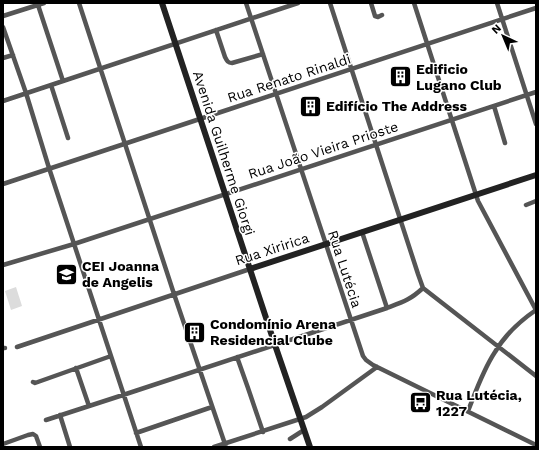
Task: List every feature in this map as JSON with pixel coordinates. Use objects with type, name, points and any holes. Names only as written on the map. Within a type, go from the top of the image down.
[{"type":"street","points":[[3,16],[44,3]]},
{"type":"street","points":[[79,3],[149,219],[225,445]]},
{"type":"street","name":"Avenida Guilherme Giorgi","points":[[162,3],[310,447]]},
{"type":"street","name":"Rua Lutécia","points":[[246,3],[363,356],[377,367],[536,445]]},
{"type":"street","points":[[3,101],[298,3]]},
{"type":"street","points":[[330,3],[423,288],[536,376]]},
{"type":"street","points":[[371,3],[375,16],[382,16]]},
{"type":"street","points":[[420,3],[414,4],[478,201],[536,310],[513,329],[495,351],[468,411]]},
{"type":"street","points":[[497,3],[536,124]]},
{"type":"street","points":[[38,5],[63,81]]},
{"type":"street","name":"Rua Renato Rinaldi","points":[[3,184],[536,8]]},
{"type":"street","points":[[3,27],[140,447]]},
{"type":"street","points":[[216,30],[225,57],[229,63],[263,54]]},
{"type":"street","points":[[3,58],[12,55]]},
{"type":"street","points":[[51,85],[68,138]]},
{"type":"street","name":"Rua João Vieira Prioste","points":[[3,265],[74,244],[536,92]]},
{"type":"street","points":[[494,106],[505,143]]},
{"type":"street","name":"Rua Xiririca","points":[[17,347],[536,175]]},
{"type":"street","points":[[526,205],[536,201]]},
{"type":"street","points":[[362,232],[387,308]]},
{"type":"street","points":[[46,420],[387,308],[408,300],[423,288]]},
{"type":"street","points":[[32,382],[111,356]]},
{"type":"street","points":[[237,357],[262,432]]},
{"type":"street","points":[[214,447],[225,445],[306,417],[377,367]]},
{"type":"street","points":[[76,368],[89,406]]},
{"type":"street","points":[[136,433],[212,408]]},
{"type":"street","points":[[60,415],[70,447]]},
{"type":"street","points":[[290,440],[304,430]]},
{"type":"street","points":[[3,444],[28,434],[33,434],[36,436],[40,447]]},
{"type":"shaded area","points":[[16,287],[22,306],[11,310],[5,291]]},
{"type":"place","name":"Edificio Lugano Club","points":[[400,77]]},
{"type":"place","name":"Edifício The Address","points":[[311,106]]},
{"type":"place","name":"CEI Joanna de Angelis","points":[[66,274]]},
{"type":"place","name":"Condomínio Arena Residencial Clube","points":[[195,332]]},
{"type":"place","name":"Rua Lutécia, 1227","points":[[420,403]]}]
